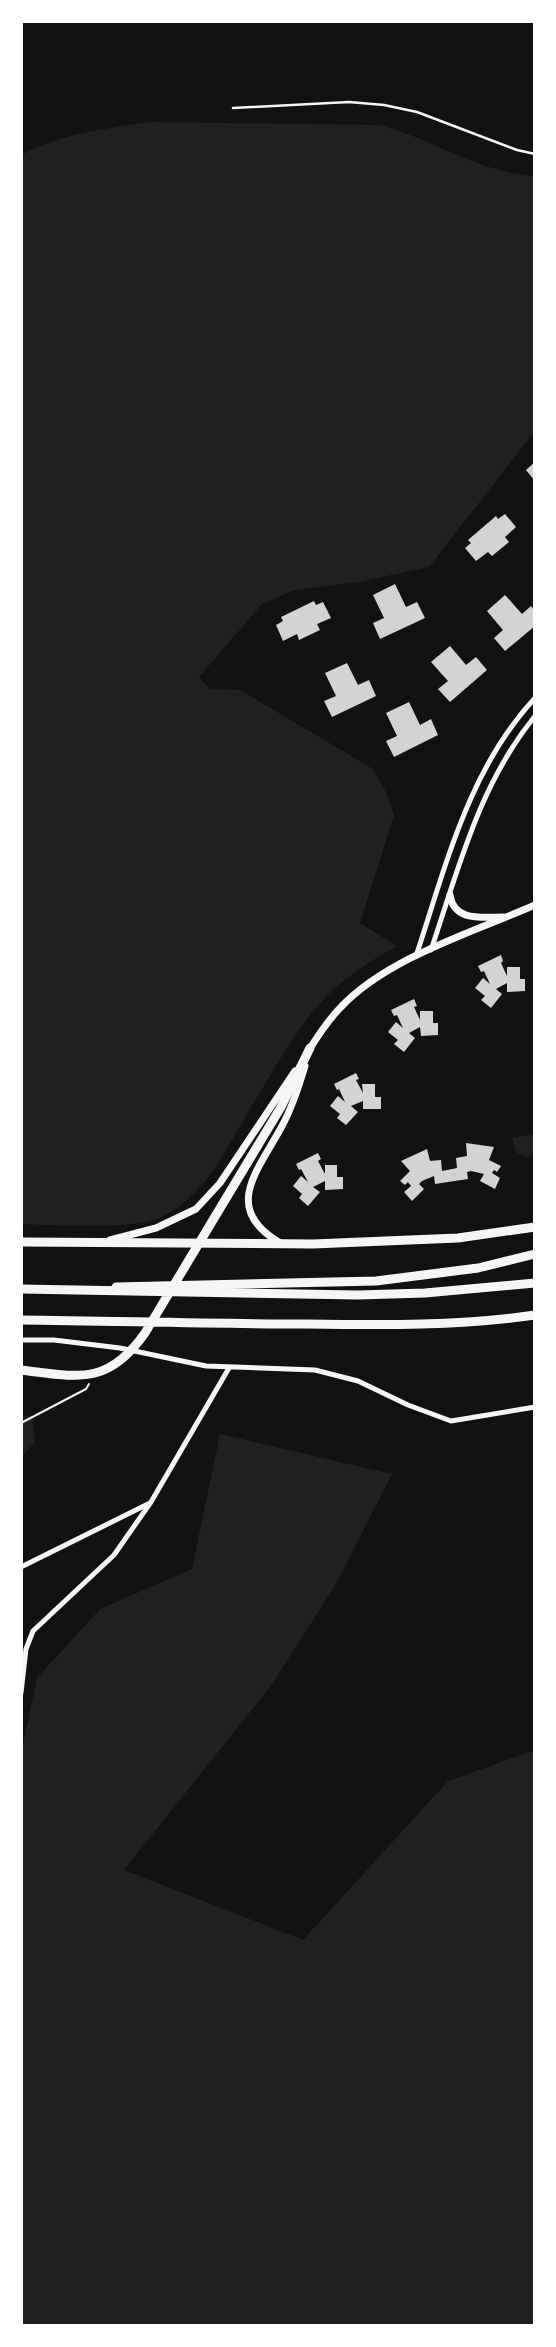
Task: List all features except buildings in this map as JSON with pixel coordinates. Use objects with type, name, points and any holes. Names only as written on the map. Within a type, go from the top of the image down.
[{"type":"main road","points":[[21,1370],[92,1374],[112,1367],[130,1353],[281,1107],[310,1048]]},
{"type":"main road","points":[[21,1242],[282,1244],[458,1238],[535,1227]]},
{"type":"main road","points":[[63,1290],[376,1281],[478,1268],[535,1254]]},
{"type":"main road","points":[[21,1289],[358,1295],[473,1290],[535,1283]]},
{"type":"main road","points":[[21,1320],[388,1324],[489,1321],[535,1315]]},
{"type":"street","points":[[416,956],[462,817],[479,778],[500,742],[535,698]]},
{"type":"street","points":[[431,950],[474,821],[490,784],[510,748],[535,716]]},
{"type":"street","points":[[450,895],[454,907],[463,915],[508,917]]},
{"type":"street","points":[[106,1241],[156,1228],[196,1209],[220,1183],[324,1026],[356,993],[386,971],[416,956],[535,905]]},
{"type":"street","points":[[282,1244],[260,1228],[247,1200],[255,1173],[290,1110],[310,1048]]},
{"type":"street","points":[[21,1340],[54,1340],[120,1348],[206,1367],[294,1367],[339,1375],[451,1421],[535,1407]]},
{"type":"street","points":[[21,1693],[26,1649],[33,1631],[114,1555],[150,1502],[229,1368]]},
{"type":"street","points":[[21,1567],[150,1502]]},
{"type":"lane","points":[[233,108],[349,102],[384,104],[535,154]]},
{"type":"path","points":[[21,1423],[86,1389]]},
{"type":"shaded area","points":[[148,122],[380,125],[495,169],[535,176],[535,431],[429,567],[359,582],[295,590],[262,604],[199,677],[210,689],[240,690],[373,769],[386,792],[394,815],[360,923],[397,946],[344,980],[317,1007],[280,1059],[211,1174],[174,1210],[147,1222],[131,1224],[21,1224],[21,155],[67,137]]},
{"type":"shaded area","points":[[535,1134],[535,1154],[526,1157],[516,1152],[512,1138]]},
{"type":"shaded area","points":[[21,1415],[32,1417],[35,1442],[21,1458]]},
{"type":"shaded area","points":[[220,1434],[392,1474],[336,1584],[271,1686],[124,1870],[303,1940],[448,1781],[535,1750],[535,2326],[21,2326],[21,1755],[37,1678],[100,1609],[192,1569]]}]
